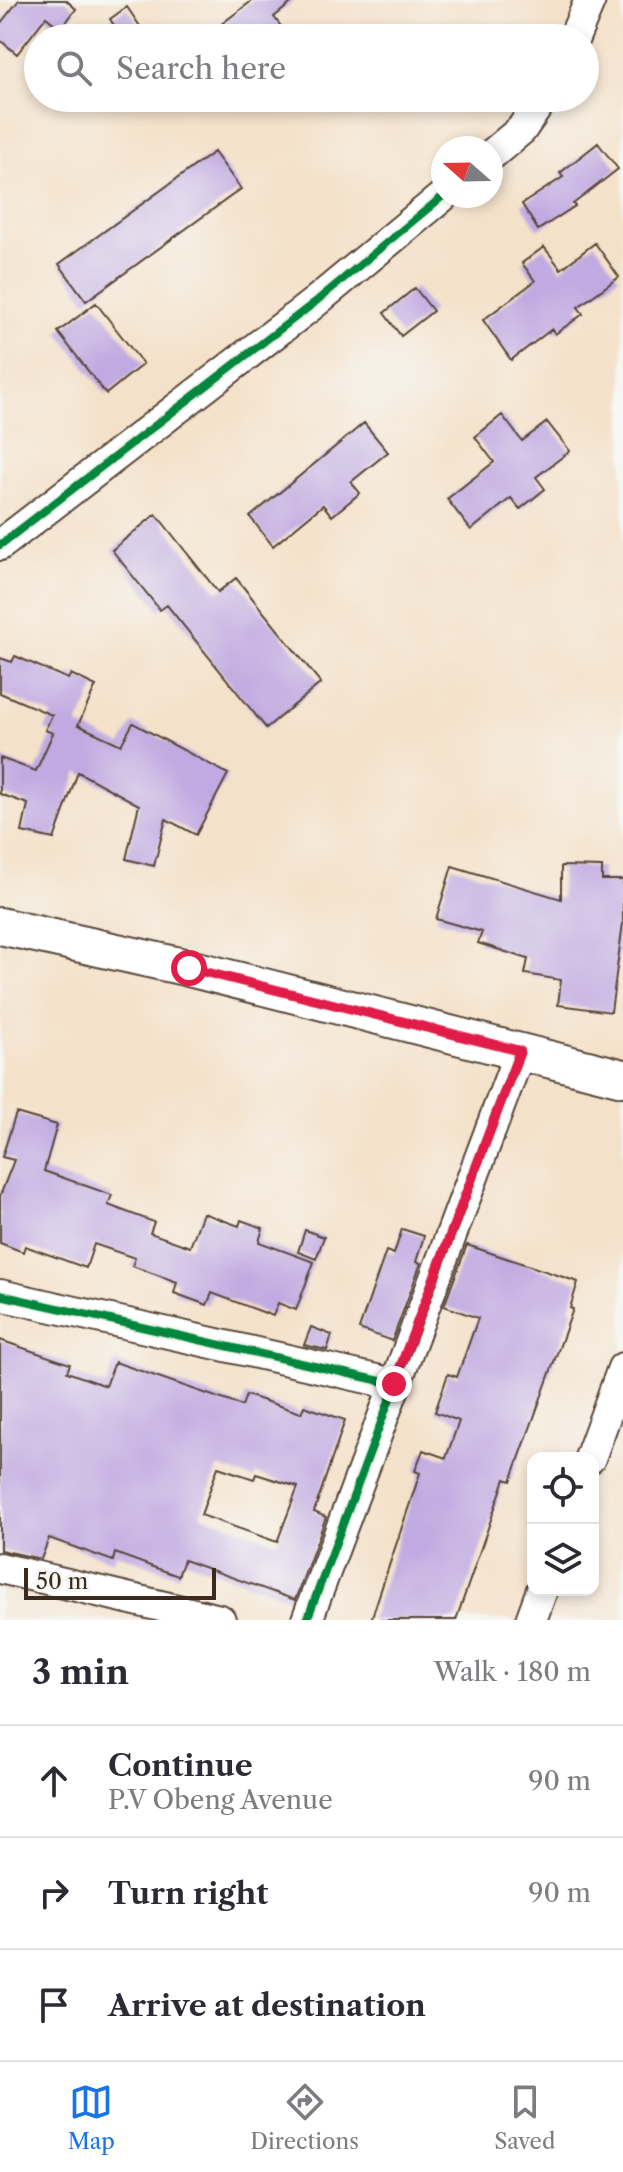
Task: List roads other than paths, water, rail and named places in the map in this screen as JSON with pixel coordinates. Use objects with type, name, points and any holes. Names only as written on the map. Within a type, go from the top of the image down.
[{"type":"main road","points":[[0,926],[189,968],[623,1078]]},
{"type":"street","points":[[580,24],[590,0]]},
{"type":"street","points":[[503,145],[521,130],[533,112]]},
{"type":"street","points":[[0,545],[314,303],[431,206]]},
{"type":"street","points":[[307,1620],[520,1051]]},
{"type":"street","points":[[0,1295],[394,1384]]},
{"type":"street","points":[[592,1452],[623,1368]]},
{"type":"street","points":[[0,1568],[220,1620]]},
{"type":"street","points":[[531,1620],[540,1596]]}]
